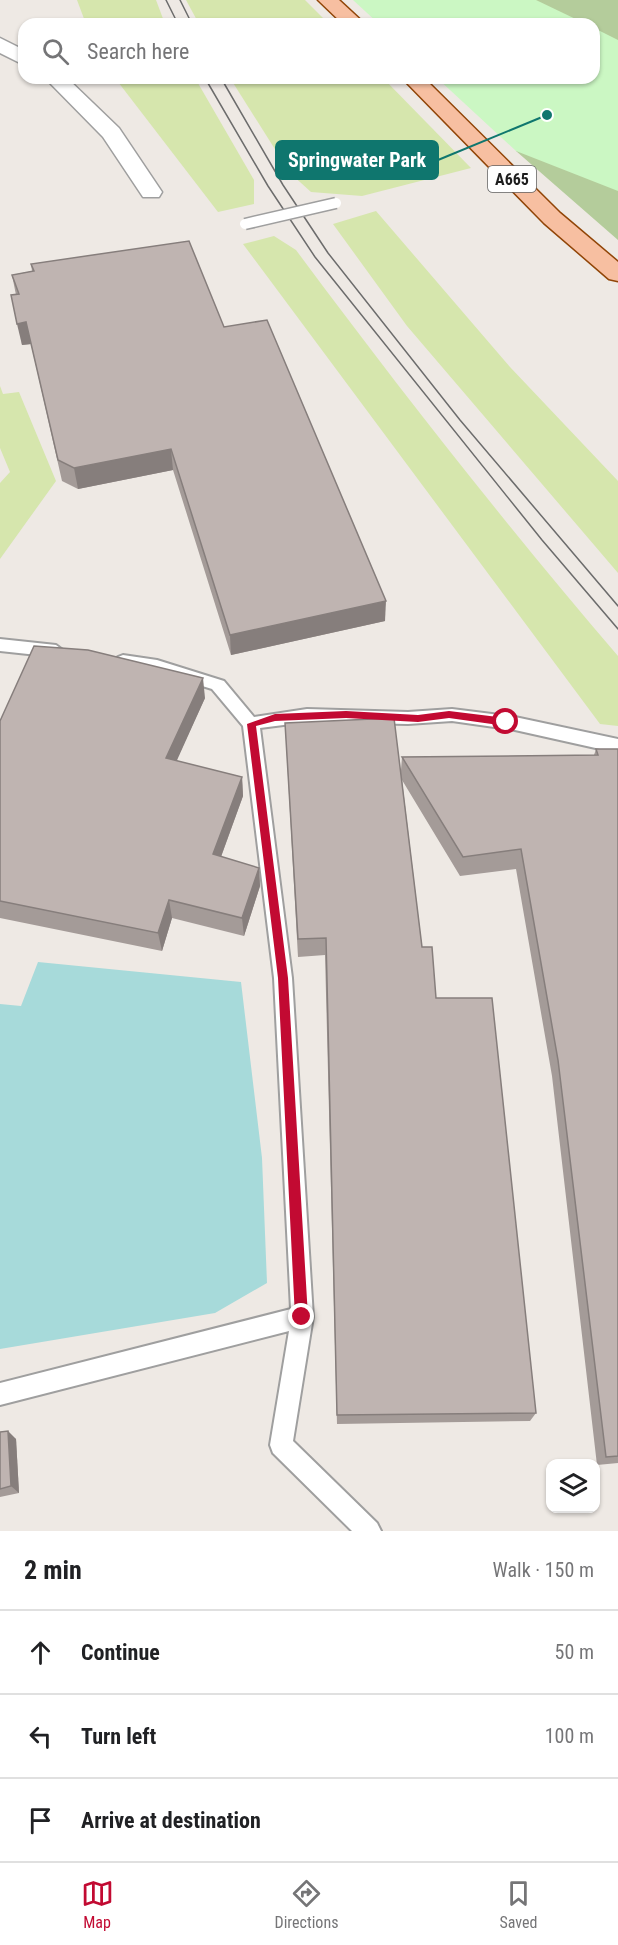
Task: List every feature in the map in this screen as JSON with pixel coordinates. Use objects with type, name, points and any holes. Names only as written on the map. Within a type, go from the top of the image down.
[{"type":"main road","points":[[328,0],[348,18]]},
{"type":"main road","name":"A665","points":[[418,84],[552,218],[618,274]]},
{"type":"street","points":[[0,44],[18,54]]},
{"type":"street","points":[[65,84],[111,133],[151,192]]},
{"type":"lane","points":[[244,225],[336,203]]},
{"type":"lane","points":[[0,645],[71,653]]},
{"type":"lane","points":[[104,658],[157,666],[218,685],[251,724],[283,978],[302,1317],[281,1444],[369,1531]]},
{"type":"lane","points":[[251,724],[275,717],[346,714],[418,719],[449,715],[506,722],[618,746]]},
{"type":"lane","points":[[0,1394],[302,1317]]},
{"type":"green space","points":[[77,0],[156,0],[163,18],[84,18]]},
{"type":"green space","points":[[186,0],[305,0],[323,18],[196,18]]},
{"type":"green space","points":[[353,0],[536,0],[574,18],[372,18]]},
{"type":"green space","points":[[431,0],[618,0],[618,240],[516,151],[588,84],[600,84],[600,18],[448,18]]},
{"type":"green space","points":[[600,31],[618,40],[618,191],[516,151],[443,84],[600,84]]},
{"type":"green space","points":[[120,84],[198,84],[254,180],[254,204],[218,212]]},
{"type":"green space","points":[[234,84],[389,84],[471,168],[362,196],[311,192],[290,173]]},
{"type":"green space","points":[[376,211],[510,367],[618,481],[618,573],[407,326],[333,224]]},
{"type":"green space","points":[[274,236],[296,250],[454,456],[618,656],[618,726],[600,724],[243,244]]},
{"type":"green space","points":[[0,386],[3,394],[19,392],[56,481],[0,559],[0,483],[10,472],[0,448]]},
{"type":"water","points":[[38,962],[241,982],[262,1158],[267,1283],[215,1313],[0,1349],[0,1004],[21,1006]]},
{"type":"building","points":[[189,241],[224,327],[267,320],[386,601],[230,635],[171,449],[74,468],[58,460],[26,322],[17,324],[11,295],[19,294],[12,275],[34,271],[31,264]]},
{"type":"building","points":[[34,646],[88,650],[203,678],[166,758],[242,777],[213,854],[259,868],[242,918],[169,900],[158,933],[0,901],[0,721]]},
{"type":"building","points":[[394,718],[422,947],[432,947],[436,998],[492,998],[536,1413],[337,1415],[326,938],[298,939],[285,723]]},
{"type":"building","points":[[596,749],[618,749],[618,1456],[606,1457],[558,1060],[521,849],[463,857],[402,757],[598,755]]},
{"type":"building","points":[[8,1431],[11,1486],[0,1489],[0,1432]]},
{"type":"tram line","points":[[166,0],[175,18]]},
{"type":"tram line","points":[[180,0],[189,18]]},
{"type":"tram line","points":[[208,84],[268,186],[315,257],[542,540],[618,629]]},
{"type":"tram line","points":[[224,84],[283,185],[328,253],[460,420],[618,606]]},
{"type":"place","name":"Springwater Park","points":[[547,115]]},
{"type":"route","points":[[302,1317],[283,978],[251,724],[275,717],[346,714],[418,719],[449,715],[506,722]]}]
